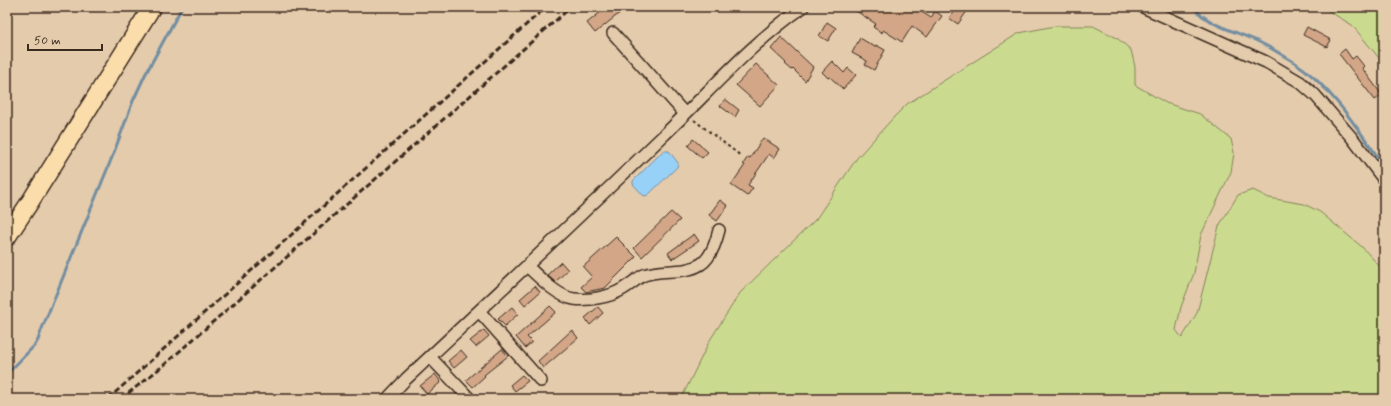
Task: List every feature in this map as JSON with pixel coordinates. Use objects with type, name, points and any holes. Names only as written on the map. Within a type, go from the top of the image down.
[{"type":"main road","points":[[7,237],[39,189],[152,7]]},
{"type":"street","points":[[387,399],[665,134],[761,39],[802,7]]},
{"type":"street","points":[[1143,7],[1266,62],[1300,82],[1320,100],[1353,139],[1384,180]]},
{"type":"street","points":[[614,33],[685,114]]},
{"type":"street","points":[[527,266],[545,283],[572,299],[582,300],[599,298],[619,292],[644,276],[658,272],[693,268],[702,264],[716,244],[719,230]]},
{"type":"street","points":[[479,311],[541,381]]},
{"type":"street","points":[[430,357],[470,399]]},
{"type":"path","points":[[685,114],[741,156]]},
{"type":"green space","points":[[1322,7],[1384,7],[1384,64],[1352,25]]},
{"type":"green space","points":[[1055,26],[1093,26],[1117,38],[1131,50],[1135,67],[1135,85],[1166,103],[1200,114],[1231,139],[1234,153],[1231,172],[1201,235],[1194,273],[1181,307],[1176,330],[1182,338],[1197,313],[1219,226],[1238,195],[1253,190],[1269,198],[1304,204],[1320,212],[1362,247],[1384,271],[1384,399],[681,399],[710,340],[740,293],[816,219],[857,158],[907,104],[1019,33]]},
{"type":"water","points":[[663,151],[669,151],[678,163],[677,167],[648,195],[644,196],[633,184],[633,181]]},
{"type":"building","points":[[607,7],[616,7],[621,12],[595,33],[587,23]]},
{"type":"building","points":[[850,7],[914,7],[931,18],[935,11],[942,16],[927,37],[912,26],[902,42],[883,30],[882,33],[873,27],[876,24]]},
{"type":"building","points":[[957,7],[970,7],[958,24],[949,18]]},
{"type":"building","points":[[827,22],[836,28],[828,41],[819,36]]},
{"type":"building","points":[[1307,27],[1331,40],[1327,47],[1303,35]]},
{"type":"building","points":[[781,37],[813,67],[805,81],[793,69],[792,70],[785,64],[786,63],[771,49]]},
{"type":"building","points":[[860,38],[875,47],[876,45],[885,50],[874,70],[865,65],[867,61],[852,53]]},
{"type":"building","points":[[1345,49],[1352,59],[1356,56],[1364,66],[1362,68],[1382,95],[1375,100],[1339,54]]},
{"type":"building","points":[[832,61],[844,73],[848,68],[856,75],[843,89],[822,72]]},
{"type":"building","points":[[756,64],[779,85],[760,106],[736,85]]},
{"type":"building","points":[[725,99],[739,110],[735,117],[720,106]]},
{"type":"building","points":[[763,138],[780,149],[774,158],[769,154],[748,185],[753,188],[747,196],[731,185],[745,165],[743,164],[748,157],[750,158]]},
{"type":"building","points":[[693,139],[708,152],[702,158],[688,146]]},
{"type":"building","points":[[720,200],[728,206],[717,221],[709,215]]},
{"type":"building","points":[[671,212],[680,220],[642,257],[634,248]]},
{"type":"building","points":[[694,234],[699,241],[672,259],[668,253]]},
{"type":"building","points":[[616,237],[636,257],[605,288],[586,292],[581,287],[592,277],[583,267]]},
{"type":"building","points":[[561,262],[568,270],[555,282],[547,275]]},
{"type":"building","points":[[535,286],[540,292],[525,305],[520,299]]},
{"type":"building","points":[[550,306],[556,312],[527,337],[532,342],[525,348],[516,337]]},
{"type":"building","points":[[512,307],[518,314],[505,326],[498,319]]},
{"type":"building","points":[[598,307],[603,313],[590,325],[585,318]]},
{"type":"building","points":[[484,330],[489,336],[476,347],[470,341]]},
{"type":"building","points":[[572,330],[578,338],[543,368],[538,361]]},
{"type":"building","points":[[502,349],[508,356],[484,375],[485,376],[473,387],[466,380]]},
{"type":"building","points":[[461,350],[467,357],[454,368],[448,361]]},
{"type":"building","points":[[435,374],[441,382],[427,394],[420,386]]},
{"type":"building","points":[[522,375],[528,381],[515,391],[510,385]]},
{"type":"waterway","points":[[7,374],[38,340],[113,155],[133,101],[145,75],[182,7]]},
{"type":"waterway","points":[[1193,7],[1199,14],[1214,23],[1262,43],[1294,62],[1307,72],[1320,83],[1344,110],[1384,166]]},
{"type":"railway","points":[[108,399],[546,7]]},
{"type":"railway","points":[[121,399],[164,365],[571,7]]}]
